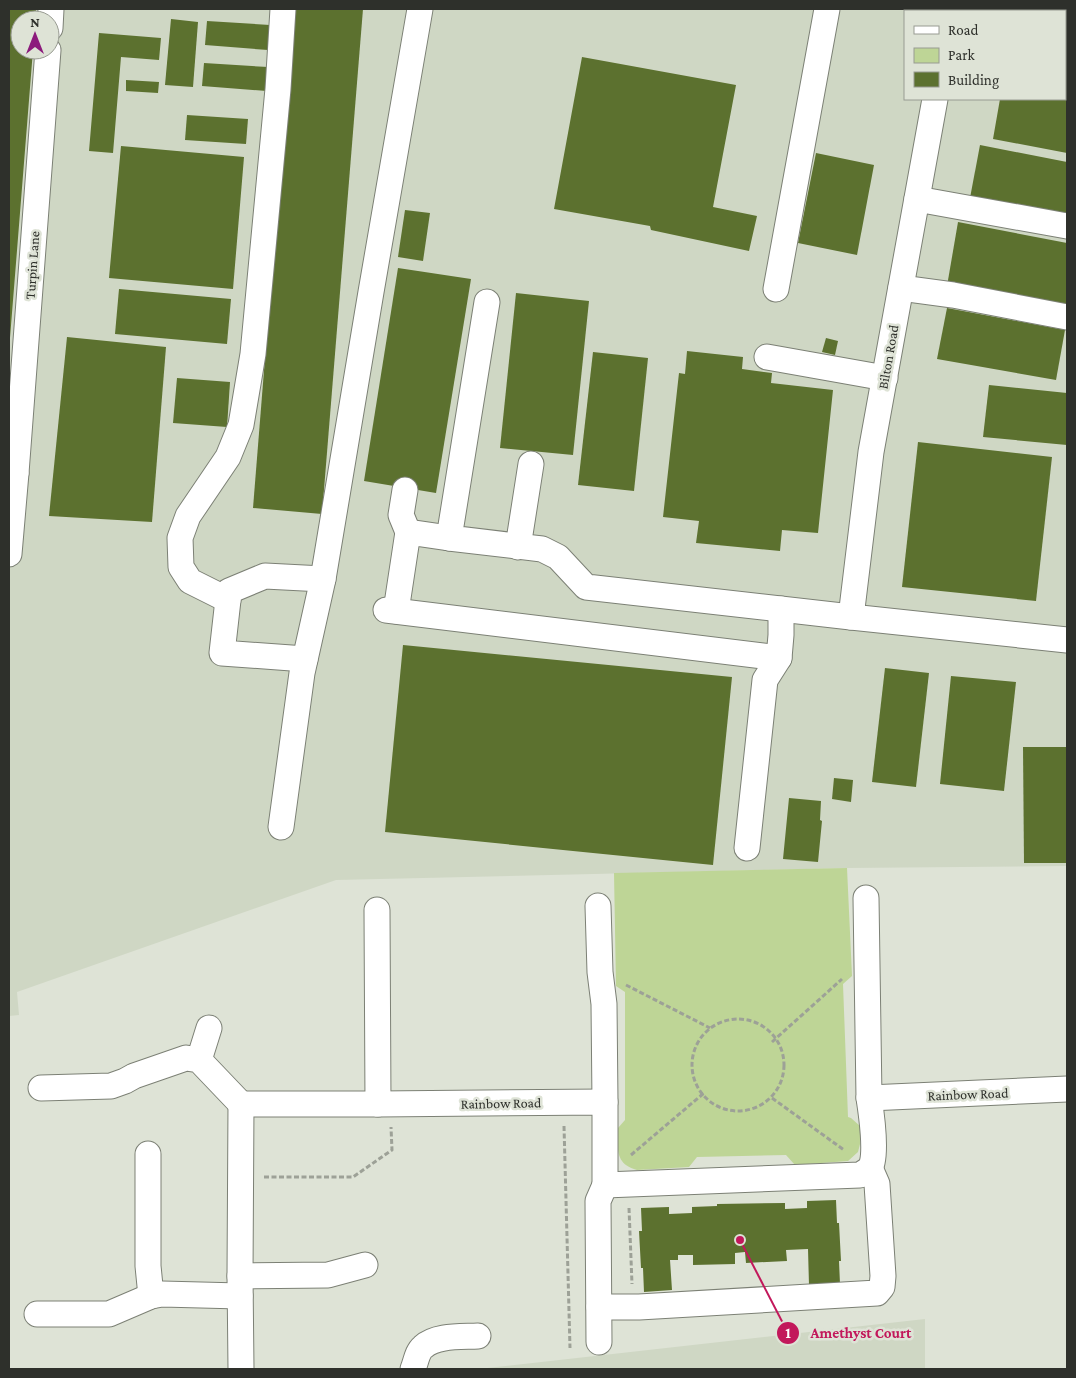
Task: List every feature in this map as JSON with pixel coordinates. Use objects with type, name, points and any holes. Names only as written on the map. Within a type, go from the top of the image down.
[{"type":"street","points":[[228,600],[190,581],[181,567],[180,538],[188,516],[228,457],[241,425],[254,345],[278,89],[283,9]]},
{"type":"street","points":[[281,827],[302,673],[323,579],[420,9]]},
{"type":"street","points":[[776,289],[827,9]]},
{"type":"street","name":"Turpin Lane","points":[[9,554],[12,472],[47,60]]},
{"type":"street","name":"Bilton Road","points":[[851,617],[871,452],[935,100]]},
{"type":"street","points":[[917,199],[1067,226]]},
{"type":"street","points":[[901,288],[953,295],[1067,317]]},
{"type":"street","points":[[449,538],[487,302]]},
{"type":"street","points":[[767,357],[885,378]]},
{"type":"street","points":[[518,546],[531,464]]},
{"type":"street","points":[[405,490],[401,514],[408,532],[391,610],[779,658]]},
{"type":"street","points":[[408,532],[542,549],[558,557],[586,588],[1067,640]]},
{"type":"street","points":[[305,659],[222,653],[229,591],[265,576],[323,579]]},
{"type":"street","points":[[747,848],[765,680],[779,658],[781,609]]},
{"type":"street","points":[[613,1182],[860,1175],[870,1168],[873,1159],[873,1122],[869,1098],[866,898]]},
{"type":"street","points":[[598,906],[600,972],[604,1004],[605,1102],[613,1182],[598,1202],[599,1342]]},
{"type":"street","points":[[377,910],[384,1104]]},
{"type":"street","points":[[199,1060],[209,1028]]},
{"type":"street","points":[[41,1088],[111,1086],[186,1058],[199,1060],[241,1104],[241,1369]]},
{"type":"street","name":"Rainbow Road","points":[[869,1098],[1067,1090]]},
{"type":"street","name":"Rainbow Road","points":[[241,1104],[605,1102]]},
{"type":"street","points":[[144,1300],[148,1266],[148,1154]]},
{"type":"street","points":[[599,1307],[633,1307],[877,1293],[882,1287],[883,1276],[877,1184],[870,1168]]},
{"type":"street","points":[[37,1314],[109,1314],[162,1294],[328,1275],[365,1266]]},
{"type":"street","points":[[413,1369],[422,1347],[433,1341],[478,1336]]},
{"type":"path","points":[[772,1042],[867,955]]},
{"type":"path","points":[[600,972],[710,1028]]},
{"type":"path","points":[[734,1019],[747,1020],[769,1030],[776,1038],[783,1053],[782,1080],[772,1098],[753,1109],[740,1112],[726,1110],[713,1104],[695,1083],[692,1059],[695,1047],[710,1028],[734,1019]]},
{"type":"path","points":[[633,1307],[613,1182],[704,1094]]},
{"type":"path","points":[[772,1098],[870,1168]]},
{"type":"path","points":[[564,1102],[570,1348]]},
{"type":"path","points":[[240,1177],[353,1177],[392,1150],[384,1104]]},
{"type":"shaded area","points":[[9,9],[1067,9],[1067,866],[847,868],[336,880],[17,992],[19,1015],[9,1016]]},
{"type":"shaded area","points":[[925,1319],[925,1369],[478,1369]]},
{"type":"green space","points":[[847,868],[852,976],[843,984],[848,1117],[860,1126],[858,1152],[848,1161],[795,1165],[786,1155],[697,1157],[689,1167],[637,1170],[624,1164],[618,1148],[618,1128],[625,1120],[625,992],[616,986],[614,873]]},
{"type":"building","points":[[9,9],[36,9],[10,10],[10,60],[32,60],[9,338]]},
{"type":"building","points":[[293,9],[363,9],[322,514],[253,508]]},
{"type":"building","points":[[1025,9],[1034,10],[994,10]]},
{"type":"building","points":[[1067,16],[1067,153],[993,139],[1000,100],[1066,100]]},
{"type":"building","points":[[171,19],[198,22],[193,87],[165,85]]},
{"type":"building","points":[[207,21],[270,25],[268,50],[205,45]]},
{"type":"building","points":[[99,33],[161,38],[159,60],[121,57],[113,153],[89,151]]},
{"type":"building","points":[[582,57],[736,85],[713,207],[757,216],[749,251],[651,230],[650,226],[554,209]]},
{"type":"building","points":[[204,63],[268,67],[267,91],[202,86]]},
{"type":"building","points":[[126,80],[159,82],[158,93],[126,91]]},
{"type":"building","points":[[187,115],[248,119],[246,144],[185,140]]},
{"type":"building","points":[[980,145],[1067,162],[1067,217],[970,198]]},
{"type":"building","points":[[121,146],[244,157],[233,289],[109,278]]},
{"type":"building","points":[[816,153],[874,165],[857,255],[798,243]]},
{"type":"building","points":[[405,210],[430,213],[423,261],[398,257]]},
{"type":"building","points":[[958,222],[1067,243],[1067,308],[947,286]]},
{"type":"building","points":[[398,268],[471,279],[436,493],[364,481]]},
{"type":"building","points":[[119,289],[231,299],[227,344],[115,334]]},
{"type":"building","points":[[516,293],[589,301],[573,455],[500,448]]},
{"type":"building","points":[[947,308],[1065,330],[1056,380],[937,359]]},
{"type":"building","points":[[67,337],[166,347],[152,522],[49,516]]},
{"type":"building","points":[[826,338],[838,341],[835,355],[822,352]]},
{"type":"building","points":[[687,351],[743,357],[742,369],[772,373],[771,383],[833,390],[818,533],[782,530],[780,551],[696,543],[699,521],[663,517],[679,373],[685,374]]},
{"type":"building","points":[[593,352],[648,358],[634,491],[578,485]]},
{"type":"building","points":[[177,378],[230,382],[227,427],[173,423]]},
{"type":"building","points":[[989,385],[1067,393],[1067,445],[983,437]]},
{"type":"building","points":[[918,442],[1052,457],[1036,601],[902,587]]},
{"type":"building","points":[[403,645],[732,677],[713,865],[385,832]]},
{"type":"building","points":[[885,668],[929,673],[916,787],[872,782]]},
{"type":"building","points":[[951,676],[1016,682],[1004,791],[940,784]]},
{"type":"building","points":[[1023,747],[1067,747],[1067,863],[1024,863]]},
{"type":"building","points":[[834,778],[853,780],[851,802],[832,799]]},
{"type":"building","points":[[789,798],[821,801],[820,820],[822,821],[818,862],[783,859]]},
{"type":"building","points":[[836,1200],[841,1261],[839,1261],[840,1284],[809,1285],[808,1249],[786,1250],[787,1261],[746,1263],[745,1252],[735,1253],[735,1264],[693,1265],[693,1255],[678,1255],[678,1260],[670,1260],[672,1290],[644,1292],[639,1231],[642,1231],[641,1208],[669,1207],[669,1214],[692,1213],[692,1207],[717,1206],[717,1204],[785,1203],[785,1209],[807,1208],[807,1201]]},
{"type":"place","name":"Amethyst Court","points":[[740,1240]]}]
